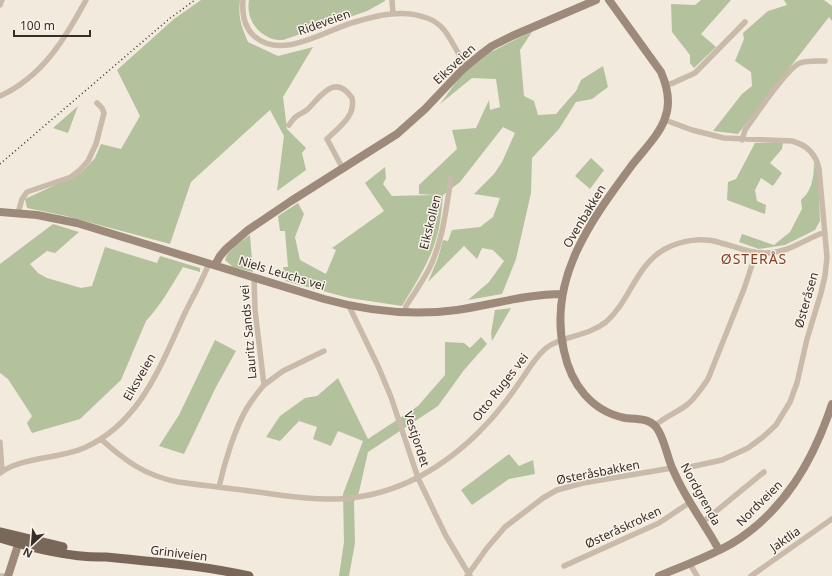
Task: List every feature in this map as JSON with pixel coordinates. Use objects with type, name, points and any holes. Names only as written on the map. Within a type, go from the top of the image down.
[{"type":"main road","name":"Griniveien","points":[[0,532],[19,540]]},
{"type":"main road","name":"Griniveien","points":[[0,538],[19,540],[106,557],[205,568],[249,576]]},
{"type":"street","points":[[0,4],[2,0]]},
{"type":"street","points":[[0,96],[17,87],[51,56],[72,27],[86,0]]},
{"type":"street","name":"Rideveien","points":[[243,0],[244,17],[249,31],[264,43],[278,46],[301,42],[357,21],[393,14],[415,15],[436,22],[446,31],[460,56],[467,65]]},
{"type":"street","points":[[392,0],[393,14]]},
{"type":"street","name":"Eiksveien","points":[[1,473],[9,468],[29,462],[72,452],[102,439],[125,420],[143,397],[212,264],[227,248],[248,230],[402,130],[425,109],[467,65],[480,55],[500,42],[596,0]]},
{"type":"street","name":"Ovenbakken","points":[[609,0],[657,66],[666,85],[668,104],[665,120],[657,134],[608,198],[591,224],[572,260],[562,294],[562,340],[568,366],[573,379],[580,390],[591,401],[603,410],[612,414],[647,421],[655,426]]},
{"type":"street","points":[[666,85],[695,73],[745,22]]},
{"type":"street","points":[[742,140],[745,130],[784,77],[792,69],[800,63],[825,61]]},
{"type":"street","points":[[289,125],[298,115],[307,111],[329,88],[337,87],[344,90],[352,98],[352,109],[348,118],[327,139],[343,169]]},
{"type":"street","points":[[18,212],[22,199],[27,192],[71,176],[88,162],[96,144],[104,113],[102,108],[97,103]]},
{"type":"street","name":"Østeråsen","points":[[665,120],[712,136],[742,140],[792,141],[799,143],[809,150],[817,161],[819,169],[827,257],[824,283],[807,339],[797,383],[794,394],[785,412],[770,431],[740,452],[722,460],[690,467]]},
{"type":"street","name":"Eikskollen","points":[[405,312],[406,306],[429,268],[440,241],[451,178]]},
{"type":"street","name":"Niels Leuchs vei","points":[[0,212],[18,212],[59,219],[86,226],[349,306],[384,311],[405,312],[455,310],[562,294]]},
{"type":"street","name":"Otto Ruges vei","points":[[102,439],[124,458],[143,471],[151,475],[178,482],[296,497],[336,499],[367,496],[402,486],[418,478],[449,457],[476,434],[512,393],[544,350],[562,340],[586,333],[604,323],[621,304],[646,266],[657,255],[671,246],[692,241],[710,240],[756,253],[769,253],[789,249],[825,232]]},
{"type":"street","points":[[655,426],[666,417],[687,405],[696,396],[708,379],[756,253]]},
{"type":"street","name":"Lauritz Sands vei","points":[[254,277],[257,331],[264,385]]},
{"type":"street","name":"Vestjordet","points":[[349,306],[391,397],[418,478],[446,536],[469,575]]},
{"type":"street","name":"Lauritz Sands vei","points":[[219,487],[242,416],[247,407],[264,385],[283,371],[324,351]]},
{"type":"street","name":"Nordveien","points":[[659,576],[690,564],[719,550],[751,529],[776,506],[791,489],[816,448],[832,404]]},
{"type":"street","name":"Nordgrenda","points":[[655,426],[660,433],[672,468],[689,502],[719,550]]},
{"type":"street","points":[[0,442],[1,473]]},
{"type":"street","name":"Østeråsbakken","points":[[469,575],[487,548],[505,527],[543,498],[557,490],[583,483],[672,468]]},
{"type":"street","points":[[702,522],[764,472]]},
{"type":"street","name":"Østeråskroken","points":[[564,566],[659,523],[689,502]]},
{"type":"street","name":"Jaktlia","points":[[750,576],[832,519]]},
{"type":"street","points":[[8,576],[19,540]]},
{"type":"street","points":[[690,564],[697,576]]},
{"type":"green space","points":[[201,0],[240,0],[239,11],[248,42],[278,56],[313,47],[283,97],[287,129],[306,148],[302,153],[306,170],[277,191],[284,136],[270,110],[191,182],[170,244],[66,216],[27,208],[25,199],[81,173],[95,158],[101,144],[121,149],[140,116],[117,70],[174,19]]},
{"type":"green space","points":[[249,0],[385,1],[367,11],[283,40],[275,40],[260,32],[256,28],[250,17],[248,6]]},
{"type":"green space","points":[[701,0],[731,0],[701,34],[716,47],[694,68],[690,63],[690,55],[672,32],[671,4],[695,5]]},
{"type":"green space","points":[[784,0],[824,0],[832,6],[832,21],[829,17],[738,134],[713,131],[742,94],[752,86],[751,72],[735,61],[744,39],[743,33],[768,11],[787,5]]},
{"type":"green space","points":[[532,32],[520,50],[524,96],[534,101],[538,115],[556,114],[576,91],[581,80],[603,66],[608,87],[592,99],[576,102],[559,129],[532,158],[531,193],[516,259],[502,294],[468,300],[489,282],[504,261],[493,250],[482,248],[477,259],[464,246],[428,282],[438,258],[443,240],[448,241],[452,230],[480,227],[493,217],[500,198],[474,194],[494,174],[502,162],[515,133],[503,127],[460,182],[443,195],[439,228],[433,249],[429,259],[402,306],[349,298],[285,281],[283,267],[288,267],[285,231],[280,231],[278,216],[298,203],[304,214],[295,237],[300,260],[326,274],[336,250],[332,248],[384,211],[365,183],[385,167],[386,178],[383,184],[392,196],[435,195],[419,194],[419,185],[457,149],[452,130],[476,128],[489,100],[490,110],[500,107],[496,79],[472,78],[440,104],[460,77],[474,63],[495,50]]},
{"type":"green space","points":[[78,106],[68,133],[53,128]]},
{"type":"green space","points":[[755,143],[783,143],[782,149],[770,163],[782,173],[773,186],[761,178],[755,190],[757,201],[766,205],[765,214],[727,200],[728,182],[736,179]]},
{"type":"green space","points":[[591,158],[604,170],[590,189],[575,176]]},
{"type":"green space","points":[[814,161],[818,176],[820,221],[815,230],[785,245],[759,249],[739,242],[742,234],[774,245],[790,232],[802,209],[801,200],[808,192],[810,187],[813,177]]},
{"type":"green space","points":[[53,224],[79,232],[55,253],[47,251],[30,264],[38,273],[47,278],[81,288],[92,286],[105,247],[157,263],[160,256],[200,268],[200,272],[183,267],[161,302],[146,321],[121,380],[80,419],[32,433],[27,423],[32,416],[8,379],[0,373],[0,264]]},
{"type":"green space","points":[[250,235],[253,272],[233,267],[225,260],[226,256],[232,249]]},
{"type":"green space","points":[[511,308],[492,341],[491,333],[495,310]]},
{"type":"green space","points":[[481,337],[487,344],[464,370],[438,406],[368,452],[359,492],[354,502],[355,543],[349,576],[339,576],[344,542],[343,494],[363,441],[338,431],[331,446],[313,439],[317,427],[299,421],[280,441],[266,437],[280,416],[305,398],[317,396],[338,378],[368,439],[418,406],[445,375],[445,342],[464,343],[470,348]]},
{"type":"green space","points":[[215,340],[236,351],[216,387],[184,454],[159,446],[179,415]]},
{"type":"green space","points":[[509,454],[519,466],[533,460],[535,474],[509,479],[472,505],[461,490]]},
{"type":"railway","points":[[0,164],[169,19],[195,0]]},
{"type":"district","name":"ØSTERÅS","points":[[754,258]]}]
